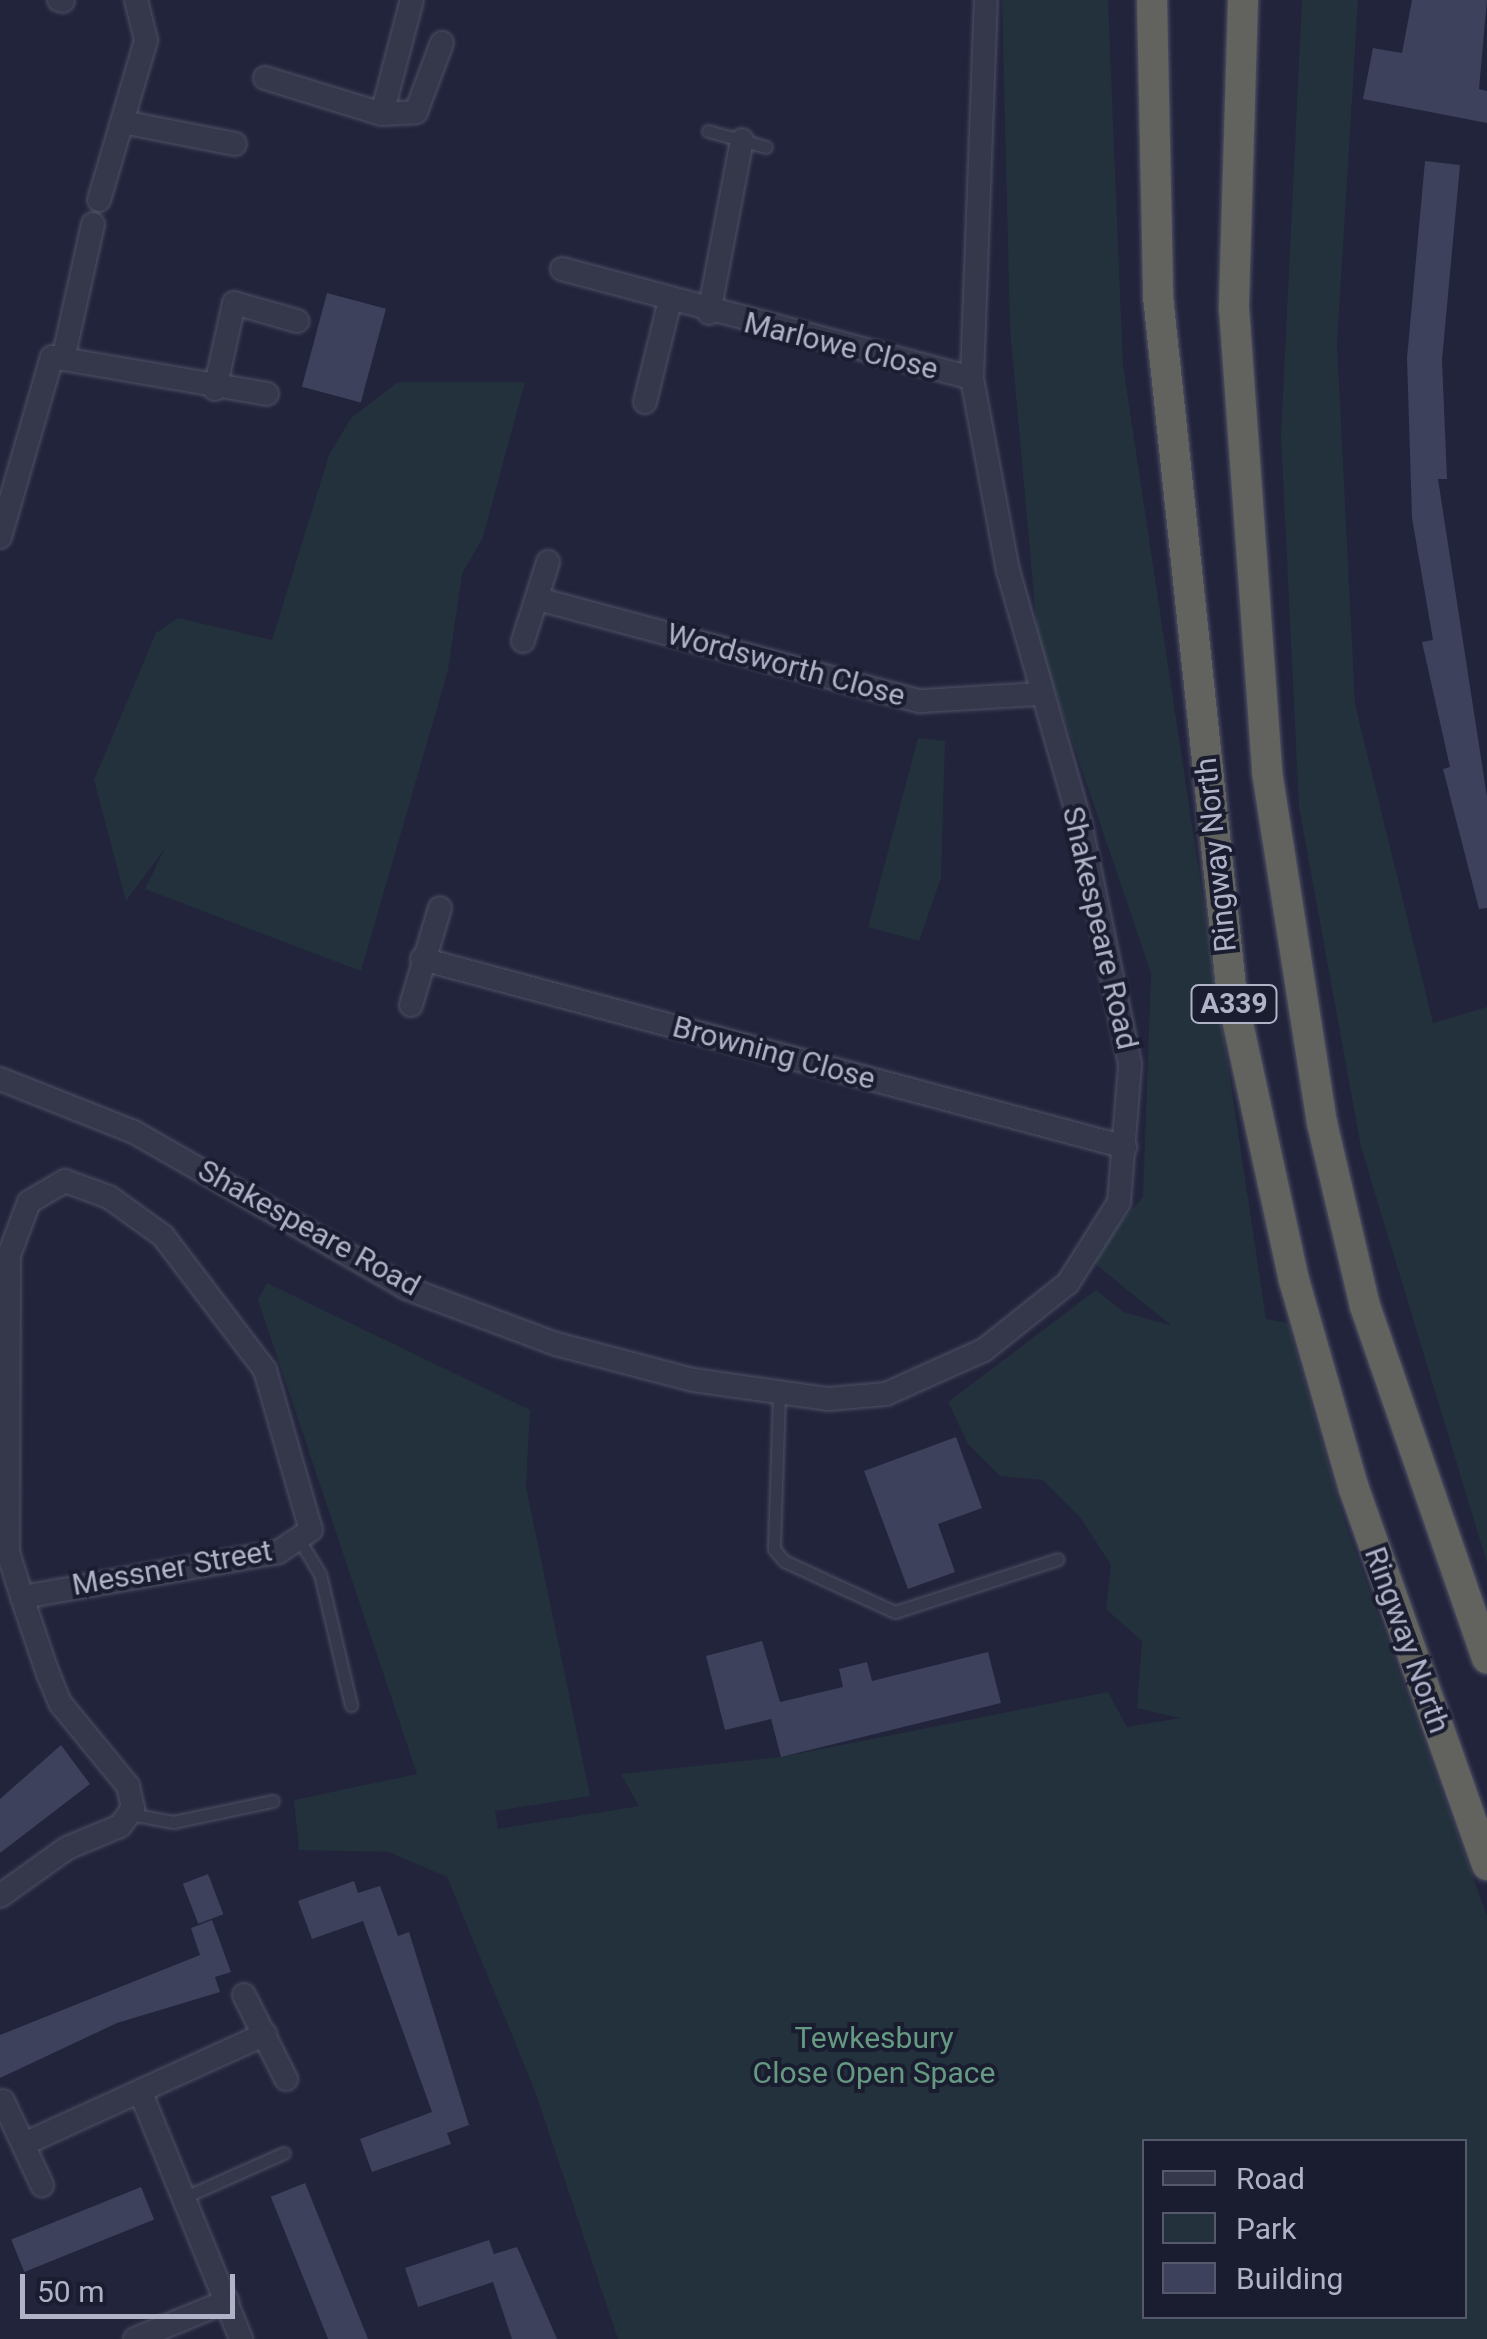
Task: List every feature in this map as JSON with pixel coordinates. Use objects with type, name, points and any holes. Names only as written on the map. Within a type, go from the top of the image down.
[{"type":"highway","points":[[1152,0],[1158,109]]},
{"type":"highway","name":"A339","points":[[1158,109],[1166,0]]},
{"type":"highway","name":"A339","points":[[1243,0],[1244,42]]},
{"type":"highway","points":[[1244,42],[1254,0]]},
{"type":"highway","name":"Ringway North","points":[[1244,42],[1234,308],[1267,772],[1322,1123],[1365,1306],[1487,1659]]},
{"type":"highway","name":"Ringway North","points":[[1158,109],[1158,296],[1232,996],[1294,1280],[1354,1489],[1487,1866]]},
{"type":"street","points":[[99,200],[128,122],[146,40],[136,0]]},
{"type":"street","points":[[382,114],[412,0]]},
{"type":"street","name":"Shakespeare Road","points":[[0,1079],[134,1132],[406,1288],[556,1344],[779,1396],[886,1394],[1017,1326],[1088,1258],[1120,1202],[1130,1064],[1110,950],[1037,694],[972,378],[986,0]]},
{"type":"street","points":[[264,78],[382,114],[416,112],[442,43]]},
{"type":"street","points":[[128,122],[236,144]]},
{"type":"street","name":"Marlowe Close","points":[[710,313],[742,140]]},
{"type":"street","points":[[63,358],[93,224]]},
{"type":"street","name":"Marlowe Close","points":[[562,270],[710,313],[972,378]]},
{"type":"street","points":[[645,402],[670,300]]},
{"type":"street","points":[[216,389],[234,302],[297,321]]},
{"type":"street","points":[[0,536],[52,357],[216,389],[266,394]]},
{"type":"street","points":[[523,641],[548,562]]},
{"type":"street","name":"Wordsworth Close","points":[[538,599],[920,700],[1037,694]]},
{"type":"street","points":[[411,1005],[440,908]]},
{"type":"street","name":"Browning Close","points":[[422,959],[1125,1147]]},
{"type":"street","name":"Messner Street","points":[[22,1596],[300,1541],[310,1530],[309,1508],[265,1370],[163,1236],[110,1197],[65,1181],[50,1187],[16,1220],[3,1307],[4,1552],[60,1703],[128,1786],[130,1814]]},
{"type":"street","points":[[0,1896],[130,1814]]},
{"type":"street","points":[[244,1995],[286,2080]]},
{"type":"street","points":[[26,2142],[265,2034]]},
{"type":"street","points":[[140,2091],[241,2339]]},
{"type":"street","points":[[3,2101],[26,2142],[42,2185]]},
{"type":"street","points":[[135,2339],[226,2300]]},
{"type":"lane","points":[[708,131],[766,147]]},
{"type":"lane","points":[[779,1396],[774,1549],[784,1561],[895,1612],[1058,1558]]},
{"type":"lane","points":[[300,1541],[320,1574],[350,1705]]},
{"type":"lane","points":[[130,1814],[173,1822],[273,1801]]},
{"type":"lane","points":[[185,2197],[284,2153]]},
{"type":"green space","name":"Tewkesbury Close Open Space","points":[[1002,0],[1108,0],[1123,365],[1266,1319],[1288,1323],[1344,1520],[1487,1916],[1487,2339],[618,2339],[535,2091],[447,1877],[389,1852],[299,1850],[294,1800],[417,1774],[258,1300],[267,1283],[530,1410],[526,1487],[590,1796],[495,1811],[498,1829],[639,1806],[621,1774],[781,1757],[1108,1692],[1127,1727],[1180,1718],[1137,1708],[1142,1641],[1106,1609],[1111,1565],[1080,1517],[1043,1480],[1000,1476],[968,1444],[948,1402],[1096,1290],[1124,1312],[1172,1326],[1088,1258],[1143,1197],[1151,973],[1038,641],[1010,328]]},
{"type":"green space","points":[[1302,0],[1358,0],[1337,344],[1355,704],[1433,1023],[1487,1007],[1487,1563],[1361,1147],[1299,807],[1281,436]]},
{"type":"green space","points":[[398,382],[525,382],[483,537],[462,574],[448,670],[361,971],[145,889],[165,848],[126,901],[94,780],[156,633],[178,618],[272,640],[329,455],[351,418]]},
{"type":"green space","points":[[918,738],[945,741],[941,878],[919,941],[868,927]]},
{"type":"building","points":[[1412,0],[1487,0],[1479,89],[1487,91],[1487,123],[1363,99],[1373,48],[1402,53]]},
{"type":"building","points":[[1425,161],[1460,165],[1442,360],[1447,479],[1438,479],[1487,797],[1487,908],[1479,909],[1443,769],[1450,767],[1422,642],[1433,640],[1412,518],[1407,358]]},
{"type":"building","points":[[327,293],[386,309],[361,402],[302,387]]},
{"type":"building","points":[[956,1437],[982,1508],[938,1524],[955,1572],[908,1589],[864,1471]]},
{"type":"building","points":[[762,1641],[780,1702],[843,1687],[839,1669],[867,1662],[872,1681],[988,1652],[1001,1703],[781,1757],[771,1719],[725,1730],[706,1656]]},
{"type":"building","points":[[61,1745],[90,1784],[0,1853],[0,1799]]},
{"type":"building","points":[[208,1874],[223,1914],[198,1924],[183,1884]]},
{"type":"building","points":[[354,1881],[358,1893],[380,1886],[398,1936],[409,1932],[469,2125],[447,2133],[451,2144],[372,2172],[360,2139],[432,2112],[363,1921],[312,1939],[298,1901]]},
{"type":"building","points":[[212,1920],[231,1972],[215,1977],[220,1992],[117,2023],[0,2078],[0,2035],[200,1955],[191,1928]]},
{"type":"building","points":[[305,2183],[368,2339],[328,2339],[271,2197]]},
{"type":"building","points":[[141,2187],[154,2219],[24,2272],[11,2239]]},
{"type":"building","points":[[489,2240],[494,2254],[517,2247],[557,2339],[512,2339],[493,2282],[418,2307],[405,2268]]}]
